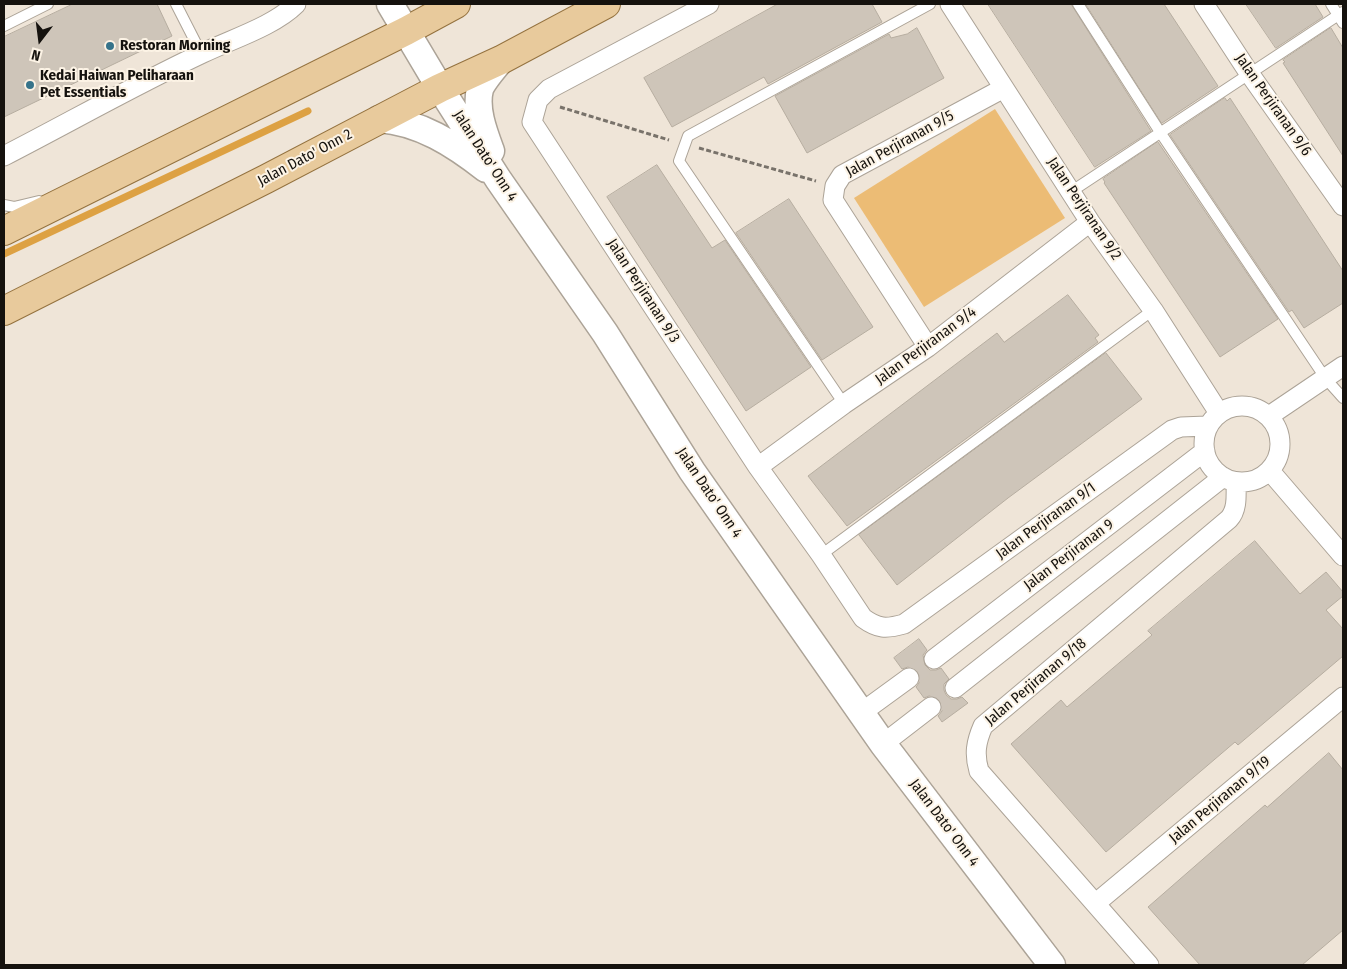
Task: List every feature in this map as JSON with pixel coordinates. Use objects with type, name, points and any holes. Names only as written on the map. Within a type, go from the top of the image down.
[{"type":"main road","name":"Jalan Dato' Onn 4","points":[[390,4],[440,88],[498,178],[605,333],[692,471],[883,744],[1052,965]]},
{"type":"main road","points":[[4,231],[406,31],[456,4]]},
{"type":"main road","name":"Jalan Dato' Onn 2","points":[[4,311],[266,180],[379,119],[501,60],[606,4]]},
{"type":"main road","points":[[498,178],[482,124],[479,106],[480,88],[501,60]]},
{"type":"main road","points":[[379,119],[396,120],[410,124],[438,136],[498,178]]},
{"type":"street","points":[[4,156],[202,54],[274,20],[287,13],[296,4]]},
{"type":"street","points":[[538,100],[549,89],[709,4]]},
{"type":"street","name":"Jalan Perjiranan 9/2","points":[[950,4],[1072,190],[1090,222],[1153,310],[1213,420]]},
{"type":"street","name":"Jalan Perjiranan 9/6","points":[[1204,4],[1249,73],[1343,206]]},
{"type":"street","name":"Jalan Perjiranan 9/5","points":[[928,348],[833,200],[835,186],[842,175],[1004,88]]},
{"type":"street","name":"Jalan Perjiranan 9/3","points":[[538,100],[532,122],[758,467],[863,618],[873,626],[889,628]]},
{"type":"street","name":"Jalan Perjiranan 9/4","points":[[758,467],[844,404],[928,348],[1090,222]]},
{"type":"street","points":[[1269,416],[1343,366]]},
{"type":"street","points":[[1235,406],[1259,409],[1269,416],[1276,426],[1280,437],[1277,461],[1270,471],[1260,478],[1248,482],[1230,479],[1215,471],[1208,462],[1203,438],[1213,420],[1235,406]]},
{"type":"street","name":"Jalan Perjiranan 9/1","points":[[889,628],[904,624],[1172,430],[1213,420]]},
{"type":"street","name":"Jalan Perjiranan 9","points":[[934,658],[1205,451]]},
{"type":"street","points":[[1270,471],[1343,556]]},
{"type":"street","points":[[955,688],[1230,479]]},
{"type":"street","name":"Jalan Perjiranan 9/18","points":[[1149,965],[979,771],[975,759],[977,739],[982,726],[1233,515],[1236,503],[1230,479]]},
{"type":"street","points":[[861,713],[909,678]]},
{"type":"street","name":"Jalan Perjiranan 9/19","points":[[1096,903],[1343,697]]},
{"type":"street","points":[[883,744],[931,707]]},
{"type":"lane","points":[[4,26],[48,4]]},
{"type":"lane","points":[[176,4],[202,54]]},
{"type":"lane","points":[[844,404],[679,161],[688,136],[930,4]]},
{"type":"lane","points":[[1078,4],[1160,132],[1326,379],[1343,398]]},
{"type":"lane","points":[[1072,190],[1249,73],[1342,17],[1331,4]]},
{"type":"lane","points":[[4,204],[14,207],[49,199],[71,198]]},
{"type":"lane","points":[[821,555],[1153,310]]},
{"type":"path","points":[[538,100],[685,145],[835,186]]},
{"type":"shaded area","points":[[995,109],[1065,218],[924,307],[854,198]]},
{"type":"building","points":[[73,4],[157,4],[172,36],[4,117],[4,37]]},
{"type":"building","points":[[778,4],[872,4],[882,22],[768,84],[764,77],[672,127],[644,78]]},
{"type":"building","points":[[988,4],[1071,4],[1151,131],[1095,167]]},
{"type":"building","points":[[1086,4],[1164,4],[1218,86],[1162,123]]},
{"type":"building","points":[[1246,4],[1315,4],[1323,17],[1276,48]]},
{"type":"building","points":[[917,28],[944,78],[807,153],[775,96],[889,34],[891,38],[907,34]]},
{"type":"building","points":[[1331,28],[1343,48],[1343,156],[1283,63],[1285,62],[1283,60]]},
{"type":"building","points":[[1225,98],[1227,101],[1230,98],[1343,271],[1343,303],[1304,328],[1292,310],[1289,312],[1170,135]]},
{"type":"building","points":[[1158,142],[1278,319],[1220,357],[1104,183],[1103,179]]},
{"type":"building","points":[[657,165],[712,248],[725,240],[811,367],[746,411],[607,197]]},
{"type":"building","points":[[789,199],[873,327],[822,360],[736,233]]},
{"type":"building","points":[[1068,295],[1099,335],[1095,338],[1098,342],[847,526],[808,476],[997,333],[1004,342]]},
{"type":"building","points":[[1106,353],[1142,399],[1008,498],[897,585],[859,535]]},
{"type":"building","points":[[1255,541],[1300,594],[1326,572],[1343,592],[1343,596],[1326,610],[1343,629],[1343,656],[1238,745],[1235,742],[1106,852],[1011,744],[1061,700],[1067,707],[1152,635],[1148,631]]},
{"type":"building","points":[[919,639],[927,650],[923,655],[925,665],[930,670],[941,668],[949,679],[944,684],[946,695],[951,699],[962,697],[968,703],[942,722],[938,716],[942,711],[940,701],[935,696],[924,698],[916,687],[920,677],[918,671],[908,667],[902,669],[894,658]]},
{"type":"building","points":[[1329,753],[1343,770],[1343,930],[1302,965],[1200,965],[1148,907],[1265,805],[1267,807]]},
{"type":"waterway","points":[[4,254],[308,111]]},
{"type":"tunnel","points":[[909,678],[934,659]]},
{"type":"tunnel","points":[[931,707],[955,688]]},
{"type":"place","name":"Restoran Morning","points":[[110,46]]},
{"type":"place","name":"Kedai Haiwan Peliharaan Pet Essentials","points":[[30,85]]}]
